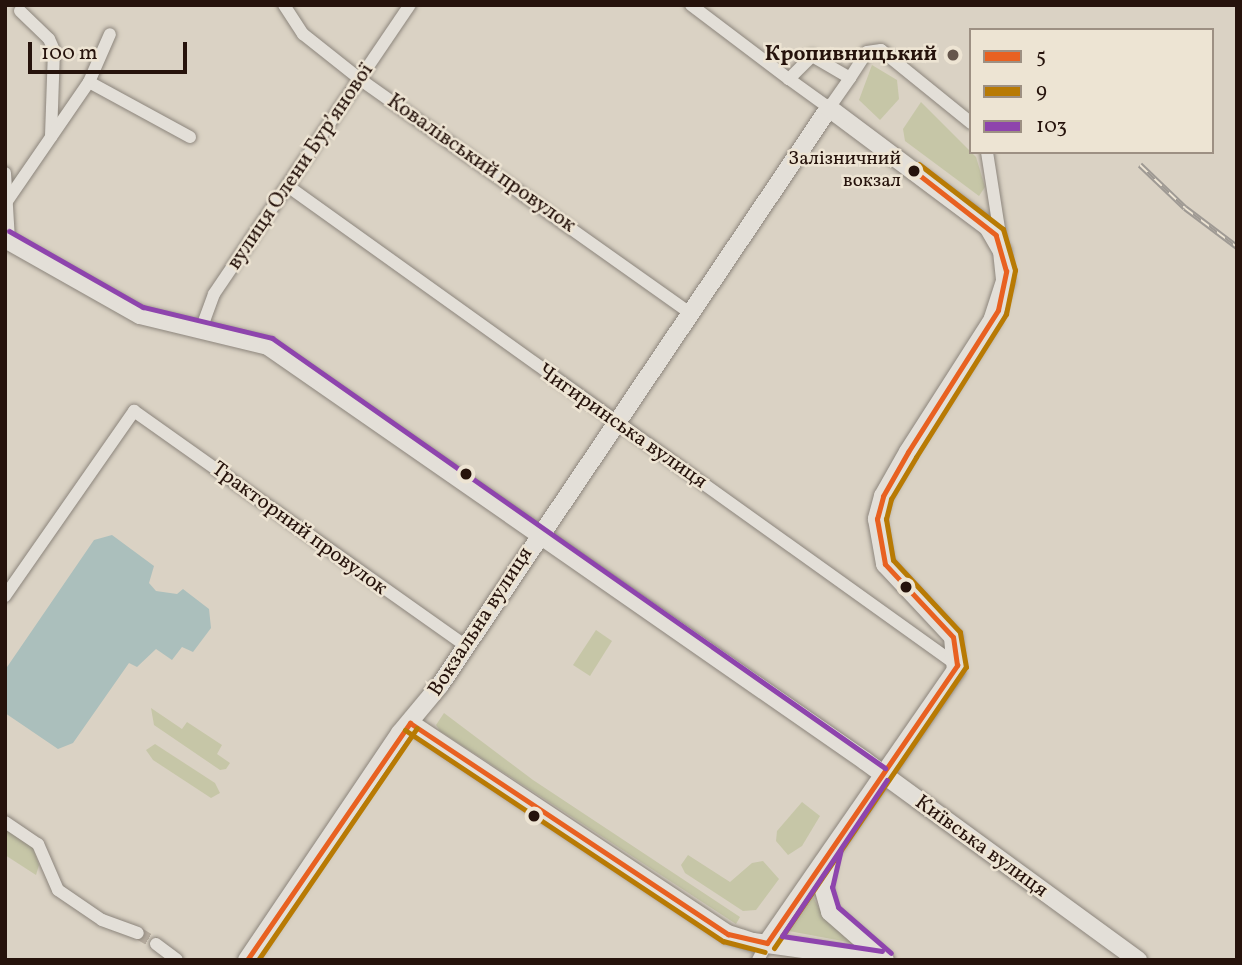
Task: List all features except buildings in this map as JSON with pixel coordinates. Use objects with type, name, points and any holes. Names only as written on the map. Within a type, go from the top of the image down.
[{"type":"street","name":"Ковалівський провулок","points":[[285,5],[303,34],[361,80],[689,312]]},
{"type":"street","name":"вулиця Олени Бурʼянової","points":[[200,332],[214,294],[410,5]]},
{"type":"street","points":[[691,5],[988,227],[1002,251]]},
{"type":"street","points":[[20,11],[49,39],[54,50],[51,137]]},
{"type":"street","points":[[7,204],[89,82],[110,34]]},
{"type":"street","points":[[829,108],[867,52],[881,50],[969,120]]},
{"type":"street","points":[[789,79],[812,56],[850,78]]},
{"type":"street","points":[[89,82],[190,137]]},
{"type":"street","name":"Вокзальна вулиця","points":[[247,960],[466,646],[539,533],[829,108]]},
{"type":"street","points":[[762,952],[835,839],[957,665],[956,646],[947,628],[885,564],[877,519],[883,496],[908,452],[998,310],[1005,281],[987,154]]},
{"type":"street","points":[[5,173],[7,240]]},
{"type":"street","name":"Чигиринська вулиця","points":[[289,187],[615,423],[957,665]]},
{"type":"street","name":"Київська вулиця","points":[[7,240],[140,315],[200,332],[268,346],[539,533],[1138,960]]},
{"type":"street","name":"Тракторний провулок","points":[[5,596],[90,469],[134,411],[466,646]]},
{"type":"street","points":[[410,723],[727,934],[762,952],[883,960]]},
{"type":"street","points":[[5,822],[38,844],[58,890],[103,920],[138,933]]},
{"type":"street","points":[[835,839],[823,878],[825,899],[837,919],[883,960]]},
{"type":"street","points":[[156,944],[177,960]]},
{"type":"green space","points":[[872,65],[897,80],[899,99],[880,120],[859,100]]},
{"type":"green space","points":[[921,102],[969,150],[969,154],[976,157],[985,187],[979,196],[905,141],[903,129]]},
{"type":"green space","points":[[596,630],[612,641],[590,676],[573,665]]},
{"type":"green space","points":[[151,708],[182,729],[187,722],[222,745],[217,754],[230,763],[226,769],[220,770],[154,725]]},
{"type":"green space","points":[[444,713],[533,780],[740,917],[736,924],[440,731],[436,725]]},
{"type":"green space","points":[[155,744],[215,783],[220,793],[211,798],[153,760],[146,750]]},
{"type":"green space","points":[[802,802],[820,816],[802,846],[788,855],[776,841],[777,831]]},
{"type":"green space","points":[[5,826],[33,848],[39,865],[36,875],[5,855]]},
{"type":"green space","points":[[688,855],[730,882],[752,863],[763,861],[779,879],[756,910],[743,911],[685,873],[681,865]]},
{"type":"green space","points":[[813,897],[823,916],[853,943],[789,931]]},
{"type":"shaded area","points":[[112,535],[154,566],[149,583],[156,591],[177,594],[183,589],[209,609],[211,628],[193,652],[182,647],[172,660],[156,649],[137,667],[129,663],[73,743],[58,749],[5,713],[5,670],[94,540]]},
{"type":"tunnel","points":[[138,933],[156,944]]},
{"type":"railway","points":[[1140,165],[1185,208],[1237,247]]},
{"type":"transit line","name":"9","points":[[774,948],[966,667],[960,632],[893,560],[886,519],[891,499],[1006,314],[1015,270],[1003,229],[919,164]]},
{"type":"transit line","name":"5","points":[[767,943],[957,665],[953,637],[885,564],[877,519],[883,496],[908,452],[998,310],[1006,271],[996,235],[914,171]]},
{"type":"transit line","name":"103","points":[[9,231],[143,307],[272,338],[885,768]]},
{"type":"transit line","name":"5","points":[[410,723],[728,934],[767,943]]},
{"type":"transit line","name":"5","points":[[247,960],[410,723]]},
{"type":"transit line","name":"9","points":[[258,960],[417,728]]},
{"type":"transit line","name":"9","points":[[405,730],[723,941],[765,952]]},
{"type":"transit line","name":"103","points":[[882,951],[782,936],[887,780]]},
{"type":"transit line","name":"103","points":[[841,849],[832,887],[838,907],[891,953]]},
{"type":"place","name":"Кропивницький","points":[[953,55]]},
{"type":"place","name":"Залізничний вокзал","points":[[914,171]]}]
